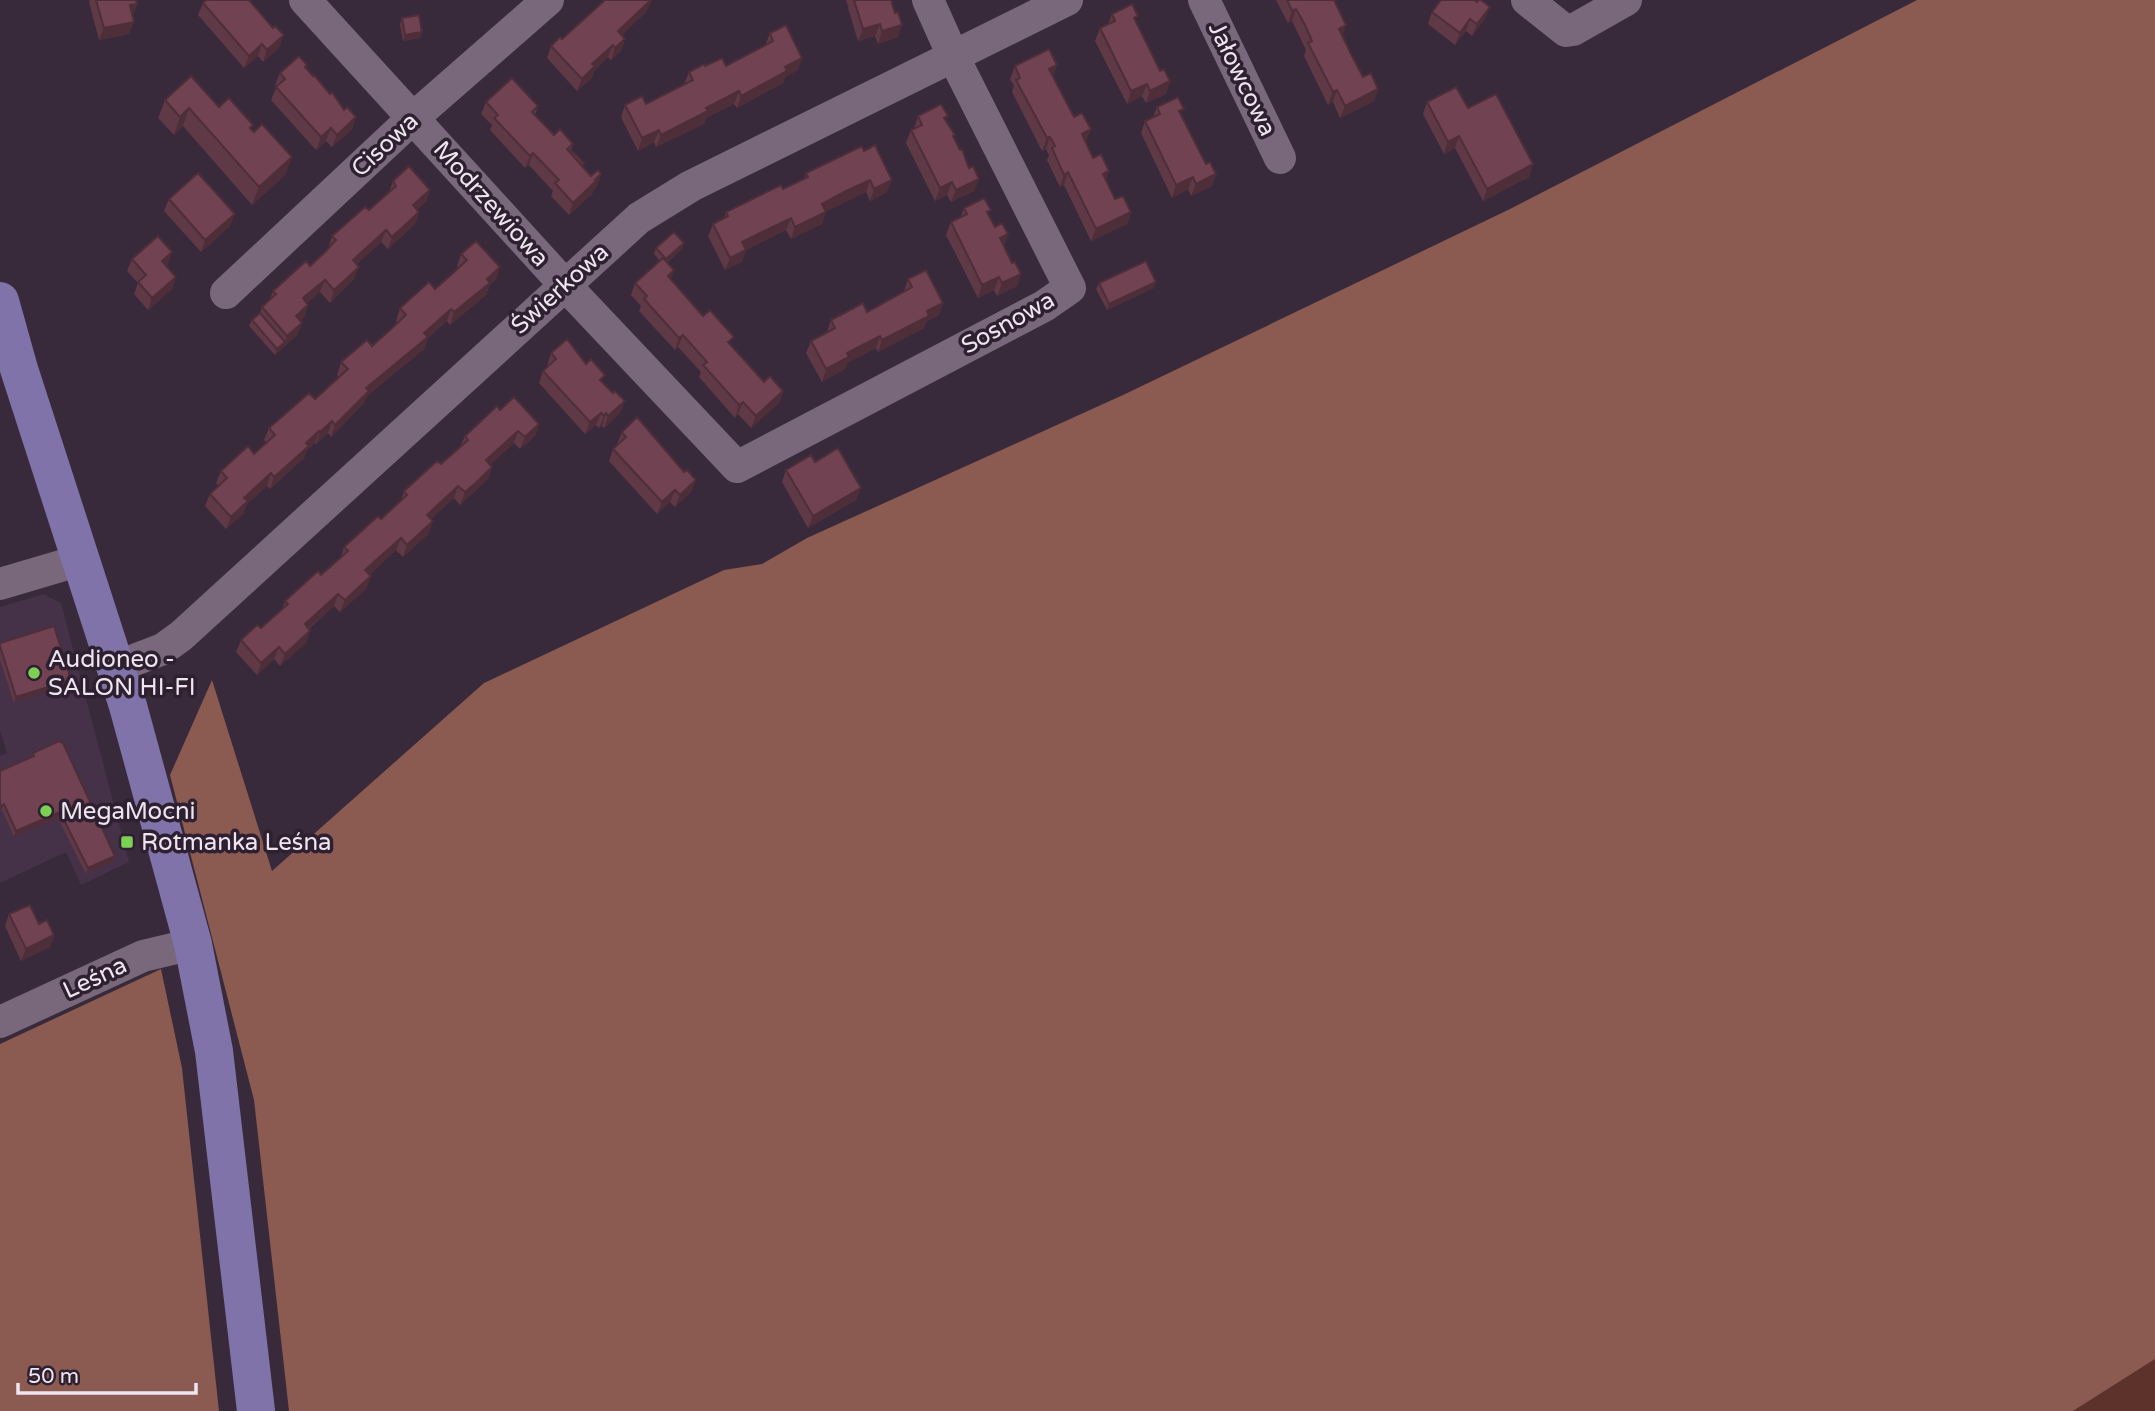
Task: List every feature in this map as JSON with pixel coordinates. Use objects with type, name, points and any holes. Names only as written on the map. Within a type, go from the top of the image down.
[{"type":"main road","points":[[0,301],[19,369],[116,667],[193,944],[214,1051],[256,1411]]},
{"type":"street","name":"Modrzewiowa","points":[[305,0],[564,284],[737,467]]},
{"type":"street","name":"Cisowa","points":[[226,293],[413,118],[548,0]]},
{"type":"street","name":"Sosnowa","points":[[737,467],[1045,306],[1070,288],[953,56],[928,0]]},
{"type":"street","name":"Świerkowa","points":[[116,667],[163,649],[181,636],[639,218],[691,186],[1067,0]]},
{"type":"street","name":"Jałowcowa","points":[[1204,0],[1280,158]]},
{"type":"street","points":[[1527,0],[1566,30],[1573,30],[1626,0]]},
{"type":"street","points":[[0,584],[81,560]]},
{"type":"street","name":"Leśna","points":[[0,1022],[143,956],[193,944]]},
{"type":"shaded area","points":[[1917,0],[2155,0],[2155,1359],[2073,1411],[289,1411],[254,1100],[170,775],[212,680],[272,871],[484,683],[724,570],[762,564],[807,538],[1123,395],[1510,209]]},
{"type":"shaded area","points":[[44,594],[61,603],[129,862],[81,885],[66,852],[0,883],[0,756],[7,753],[0,730],[0,607]]},
{"type":"shaded area","points":[[161,969],[182,1068],[219,1411],[0,1411],[0,1044]]},
{"type":"shaded area","points":[[2155,1359],[2155,1411],[2073,1411]]},
{"type":"building","points":[[96,0],[136,0],[137,4],[130,5],[134,22],[104,28]]},
{"type":"building","points":[[206,0],[249,0],[273,28],[275,26],[284,35],[267,50],[262,44],[249,56],[203,3]]},
{"type":"building","points":[[605,0],[651,0],[618,31],[625,39],[615,48],[613,45],[592,64],[595,66],[582,79],[551,46]]},
{"type":"building","points":[[854,0],[891,0],[902,25],[882,31],[880,24],[863,29]]},
{"type":"building","points":[[1287,0],[1334,0],[1346,25],[1339,29],[1351,54],[1363,77],[1371,73],[1378,89],[1345,106],[1337,90],[1333,92],[1308,43],[1312,41],[1305,25],[1296,9],[1292,11]]},
{"type":"building","points":[[1441,0],[1481,0],[1490,7],[1477,24],[1470,19],[1460,33],[1432,12]]},
{"type":"building","points":[[1132,4],[1138,16],[1134,18],[1160,71],[1164,69],[1170,81],[1150,91],[1147,84],[1131,91],[1100,28],[1115,21],[1112,14]]},
{"type":"building","points":[[419,15],[422,32],[405,35],[402,18]]},
{"type":"building","points":[[786,25],[802,58],[785,67],[787,71],[741,96],[739,91],[706,108],[708,111],[661,135],[659,130],[642,138],[625,105],[642,96],[646,104],[693,80],[689,72],[704,64],[705,66],[722,58],[726,66],[773,41],[770,33]]},
{"type":"building","points":[[1049,49],[1057,65],[1049,69],[1074,117],[1082,113],[1091,129],[1082,134],[1093,158],[1101,154],[1109,171],[1103,174],[1115,199],[1123,196],[1131,212],[1096,229],[1068,172],[1064,175],[1052,148],[1055,146],[1050,137],[1047,138],[1016,80],[1020,78],[1015,66]]},
{"type":"building","points":[[299,56],[307,65],[305,67],[330,94],[332,92],[344,110],[347,107],[356,117],[337,135],[331,128],[321,137],[276,87],[285,79],[280,73]]},
{"type":"building","points":[[191,76],[219,107],[229,98],[253,125],[250,128],[254,132],[262,124],[292,157],[259,187],[189,108],[180,117],[165,100]]},
{"type":"building","points":[[512,78],[538,106],[532,112],[554,135],[560,129],[573,144],[567,149],[591,176],[598,170],[601,174],[573,203],[555,183],[559,180],[533,153],[530,156],[494,118],[498,115],[486,102]]},
{"type":"building","points":[[1456,87],[1468,108],[1496,94],[1533,164],[1487,189],[1459,136],[1448,142],[1427,102]]},
{"type":"building","points":[[1178,97],[1184,109],[1179,111],[1206,164],[1210,162],[1216,174],[1196,184],[1193,177],[1176,185],[1145,121],[1160,114],[1157,107]]},
{"type":"building","points":[[941,104],[948,116],[944,118],[955,135],[953,136],[960,150],[962,149],[969,168],[973,166],[979,179],[956,190],[952,182],[940,188],[911,130],[922,125],[918,116]]},
{"type":"building","points":[[875,145],[892,180],[874,189],[870,180],[846,191],[822,204],[826,212],[795,227],[791,218],[742,242],[746,250],[730,258],[713,224],[728,216],[726,212],[781,185],[783,189],[808,177],[806,173],[862,146],[864,151]]},
{"type":"building","points":[[569,151],[584,163],[582,165]]},
{"type":"building","points":[[409,166],[430,190],[413,205],[419,212],[392,237],[386,230],[353,260],[359,267],[334,290],[325,280],[303,298],[308,305],[296,316],[302,323],[287,336],[262,307],[276,294],[273,291],[306,261],[310,266],[336,240],[332,236],[365,207],[369,210],[396,186],[393,181]]},
{"type":"building","points":[[198,173],[235,214],[205,240],[169,199]]},
{"type":"building","points":[[984,198],[991,210],[987,212],[995,227],[1002,223],[1008,234],[1000,238],[1012,263],[1015,262],[1021,274],[1002,283],[999,277],[982,285],[951,222],[967,214],[964,208]]},
{"type":"building","points":[[674,232],[684,243],[666,259],[656,248]]},
{"type":"building","points":[[158,236],[172,252],[162,261],[176,277],[152,298],[138,282],[146,275],[132,259]]},
{"type":"building","points":[[476,241],[500,267],[487,279],[490,283],[454,312],[451,309],[424,333],[428,337],[366,388],[369,391],[335,425],[332,421],[319,431],[306,443],[309,446],[274,477],[271,473],[244,498],[248,501],[231,517],[210,494],[227,478],[221,471],[248,446],[254,454],[275,435],[269,428],[309,393],[315,399],[348,369],[341,362],[367,340],[372,346],[391,329],[406,315],[400,308],[429,282],[435,289],[467,260],[461,254]]},
{"type":"building","points":[[663,258],[674,270],[668,276],[703,316],[710,310],[734,337],[728,342],[764,382],[770,376],[783,391],[756,416],[743,402],[739,405],[703,365],[707,362],[683,335],[679,338],[644,299],[647,296],[635,283]]},
{"type":"building","points":[[1146,261],[1156,282],[1109,304],[1099,283]]},
{"type":"building","points":[[926,270],[943,303],[927,311],[929,316],[882,340],[880,336],[847,353],[849,357],[826,369],[811,341],[835,328],[831,320],[863,303],[867,312],[912,287],[908,279]]},
{"type":"building","points":[[260,313],[285,342],[277,349],[252,320]]},
{"type":"building","points":[[567,339],[586,364],[591,359],[605,375],[600,380],[625,401],[608,416],[601,413],[590,422],[543,371],[556,359],[551,353]]},
{"type":"building","points":[[514,397],[539,424],[525,437],[518,431],[486,460],[492,467],[479,480],[465,492],[458,486],[427,515],[433,521],[407,545],[401,538],[365,570],[371,576],[345,600],[338,594],[305,624],[310,631],[285,654],[279,647],[261,663],[241,640],[257,625],[261,628],[288,604],[285,601],[318,571],[321,575],[348,551],[344,547],[378,516],[381,519],[407,495],[404,491],[437,461],[441,464],[468,440],[465,436],[497,406],[500,410]]},
{"type":"building","points":[[637,417],[684,472],[687,470],[696,480],[680,495],[675,490],[662,502],[613,449],[626,437],[622,432]]},
{"type":"building","points":[[838,448],[861,488],[813,516],[786,470],[811,455],[815,462]]},
{"type":"building","name":"Audioneo - SALON HI-FI","points":[[54,626],[71,680],[16,697],[0,643]]},
{"type":"building","name":"MegaMocni","points":[[59,741],[63,743],[115,856],[88,868],[60,812],[16,831],[4,804],[0,806],[0,771]]},
{"type":"building","points":[[30,905],[39,924],[47,920],[54,935],[26,949],[9,914]]},
{"type":"place","name":"Audioneo - SALON HI-FI","points":[[34,673]]},
{"type":"place","name":"MegaMocni","points":[[46,811]]},
{"type":"place","name":"Rotmanka Leśna","points":[[127,842]]}]
